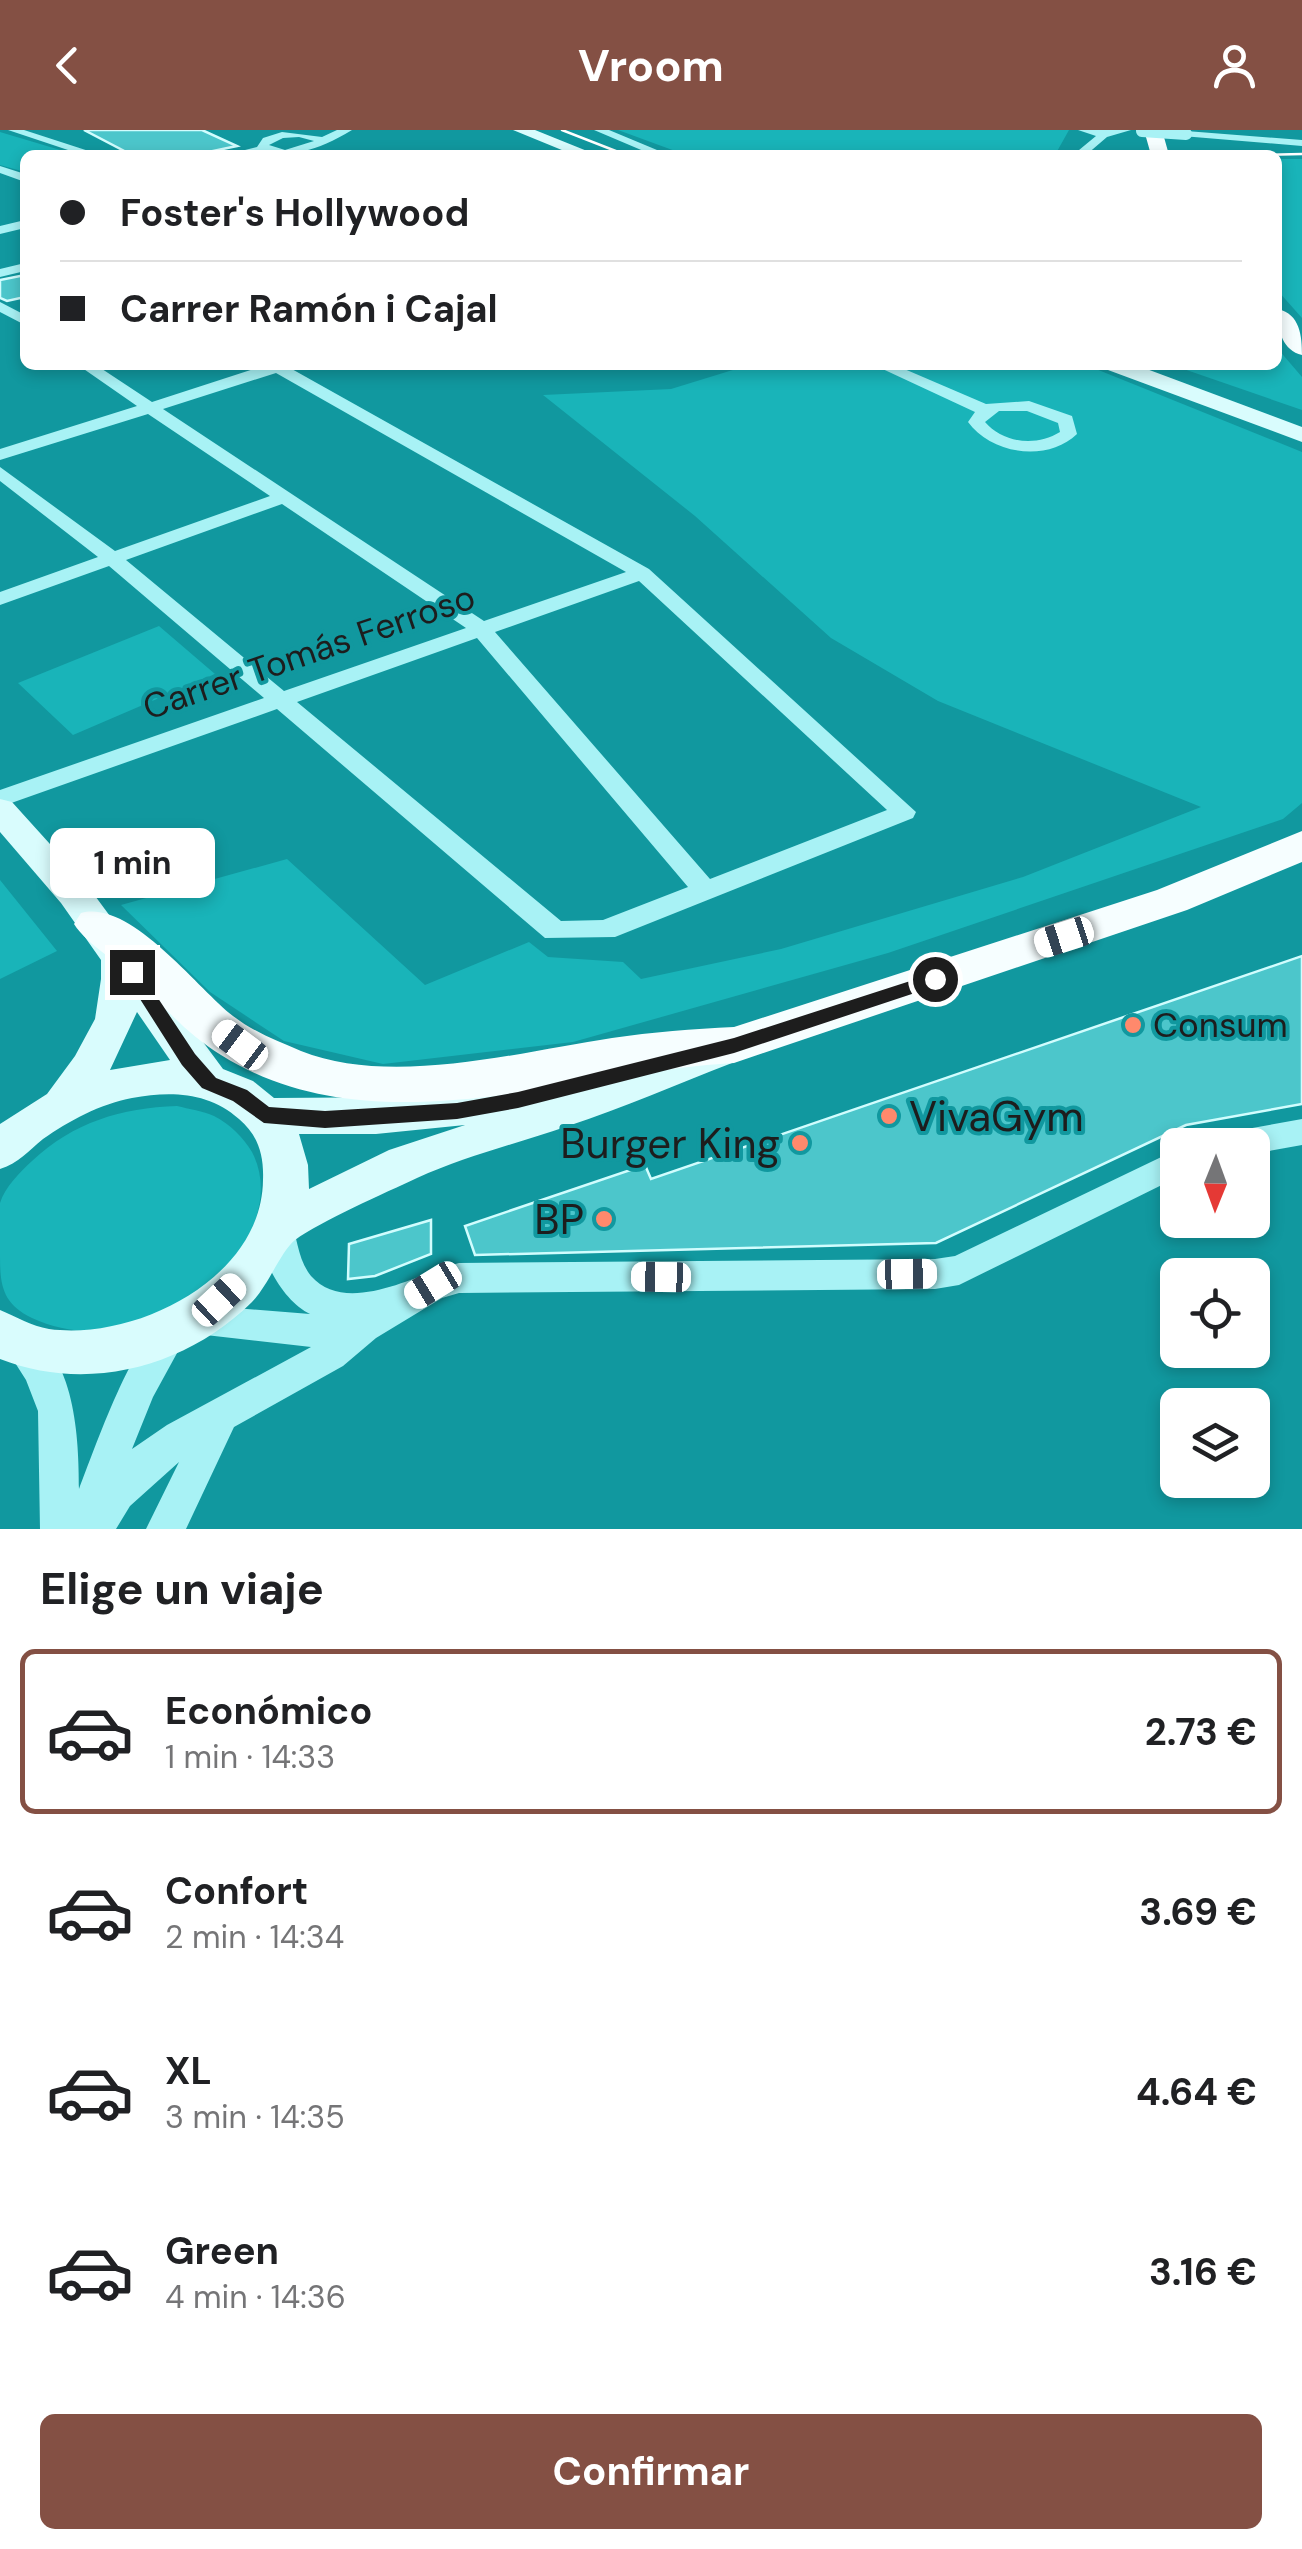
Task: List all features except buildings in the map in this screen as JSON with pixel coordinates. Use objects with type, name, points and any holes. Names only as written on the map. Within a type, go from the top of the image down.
[{"type":"main road","points":[[532,130],[569,150]]},
{"type":"main road","points":[[516,133],[565,150]]},
{"type":"main road","points":[[1282,320],[1302,348]]},
{"type":"main road","points":[[1129,370],[1302,435]]},
{"type":"main road","points":[[1165,370],[1302,417]]},
{"type":"main road","points":[[0,810],[108,940],[156,1005],[188,1060],[209,1083]]},
{"type":"main road","points":[[278,1227],[404,1162],[562,1111],[734,1045],[1172,900],[1270,862],[1302,844]]},
{"type":"main road","points":[[108,940],[128,945],[182,1001],[240,1045],[274,1061],[330,1078],[435,1084],[494,1079],[662,1046],[734,1045]]},
{"type":"main road","points":[[64,1103],[107,1042],[118,1016],[122,981],[108,940]]},
{"type":"main road","points":[[264,1115],[342,1119],[457,1111],[595,1082],[734,1045]]},
{"type":"main road","points":[[4,1144],[64,1103],[93,1090],[138,1080],[182,1078],[209,1083],[240,1096],[264,1115],[283,1146],[288,1185],[278,1227],[244,1278],[181,1326],[130,1346],[88,1353],[12,1340]]},
{"type":"street","points":[[14,130],[80,150]]},
{"type":"street","points":[[36,136],[70,130]]},
{"type":"street","points":[[296,150],[347,130]]},
{"type":"street","points":[[599,130],[651,150]]},
{"type":"street","points":[[1085,131],[1103,135],[1141,130],[1280,136],[1302,143]]},
{"type":"street","points":[[242,150],[283,135],[304,134],[324,139]]},
{"type":"street","points":[[1085,150],[1103,135]]},
{"type":"street","points":[[263,140],[286,150]]},
{"type":"street","points":[[93,370],[480,628],[705,890]]},
{"type":"street","points":[[0,455],[266,370]]},
{"type":"street","points":[[0,472],[111,558],[555,932],[604,930],[904,812],[642,573],[285,370]]},
{"type":"street","points":[[894,370],[986,410],[1013,404],[1044,409],[1066,420],[1069,434],[1062,440],[1035,445],[1002,441],[979,429],[976,422],[986,410]]},
{"type":"street","points":[[0,600],[284,497]]},
{"type":"street","name":"Carrer Tomás Ferroso","points":[[0,799],[642,573]]},
{"type":"street","points":[[1270,1138],[1302,1132]]},
{"type":"street","points":[[94,1529],[119,1492],[152,1459],[186,1434],[335,1353],[366,1326],[444,1279],[785,1272],[850,1276],[959,1270],[1160,1171]]},
{"type":"street","points":[[278,1227],[283,1264],[300,1289],[320,1303],[358,1310],[413,1297]]},
{"type":"street","points":[[82,1529],[138,1388],[181,1326],[250,1323],[321,1333],[366,1326]]},
{"type":"street","points":[[12,1340],[53,1390],[59,1420],[60,1529]]},
{"type":"street","points":[[166,1529],[221,1415]]},
{"type":"green space","points":[[618,130],[1069,130],[1058,150],[672,150]]},
{"type":"green space","points":[[0,132],[60,150],[20,150],[20,171],[0,165]]},
{"type":"green space","points":[[1282,159],[1302,159],[1302,318],[1282,296]]},
{"type":"green space","points":[[1282,354],[1302,377],[1302,410],[1186,370],[1282,370]]},
{"type":"green space","points":[[733,370],[1098,370],[1302,452],[1302,803],[1283,819],[888,953],[573,1042],[383,1064],[284,1041],[210,992],[121,905],[287,859],[425,985],[529,942],[548,957],[623,962],[641,979],[781,949],[1023,877],[1201,807],[938,701],[831,638],[695,516],[543,395],[671,389]]},
{"type":"green space","points":[[159,626],[215,674],[73,735],[18,683]]},
{"type":"green space","points":[[0,880],[57,951],[0,979]]},
{"type":"green space","points":[[177,1106],[210,1114],[225,1123],[245,1141],[256,1160],[260,1201],[241,1248],[220,1275],[194,1297],[131,1326],[98,1331],[64,1328],[22,1313],[9,1300],[1,1277],[0,1203],[9,1186],[48,1148],[82,1127],[118,1114]]},
{"type":"tram line","points":[[562,130],[613,150]]},
{"type":"tram line","points":[[1282,154],[1302,154]]},
{"type":"place","name":"Consum","points":[[1133,1025]]},
{"type":"place","name":"VivaGym","points":[[889,1116]]},
{"type":"place","name":"Burger King","points":[[800,1143]]},
{"type":"place","name":"BP","points":[[604,1219]]},
{"type":"route","points":[[132,972],[188,1060],[209,1083],[240,1096],[264,1115],[325,1120],[457,1111],[518,1100],[734,1045],[935,979]]}]
